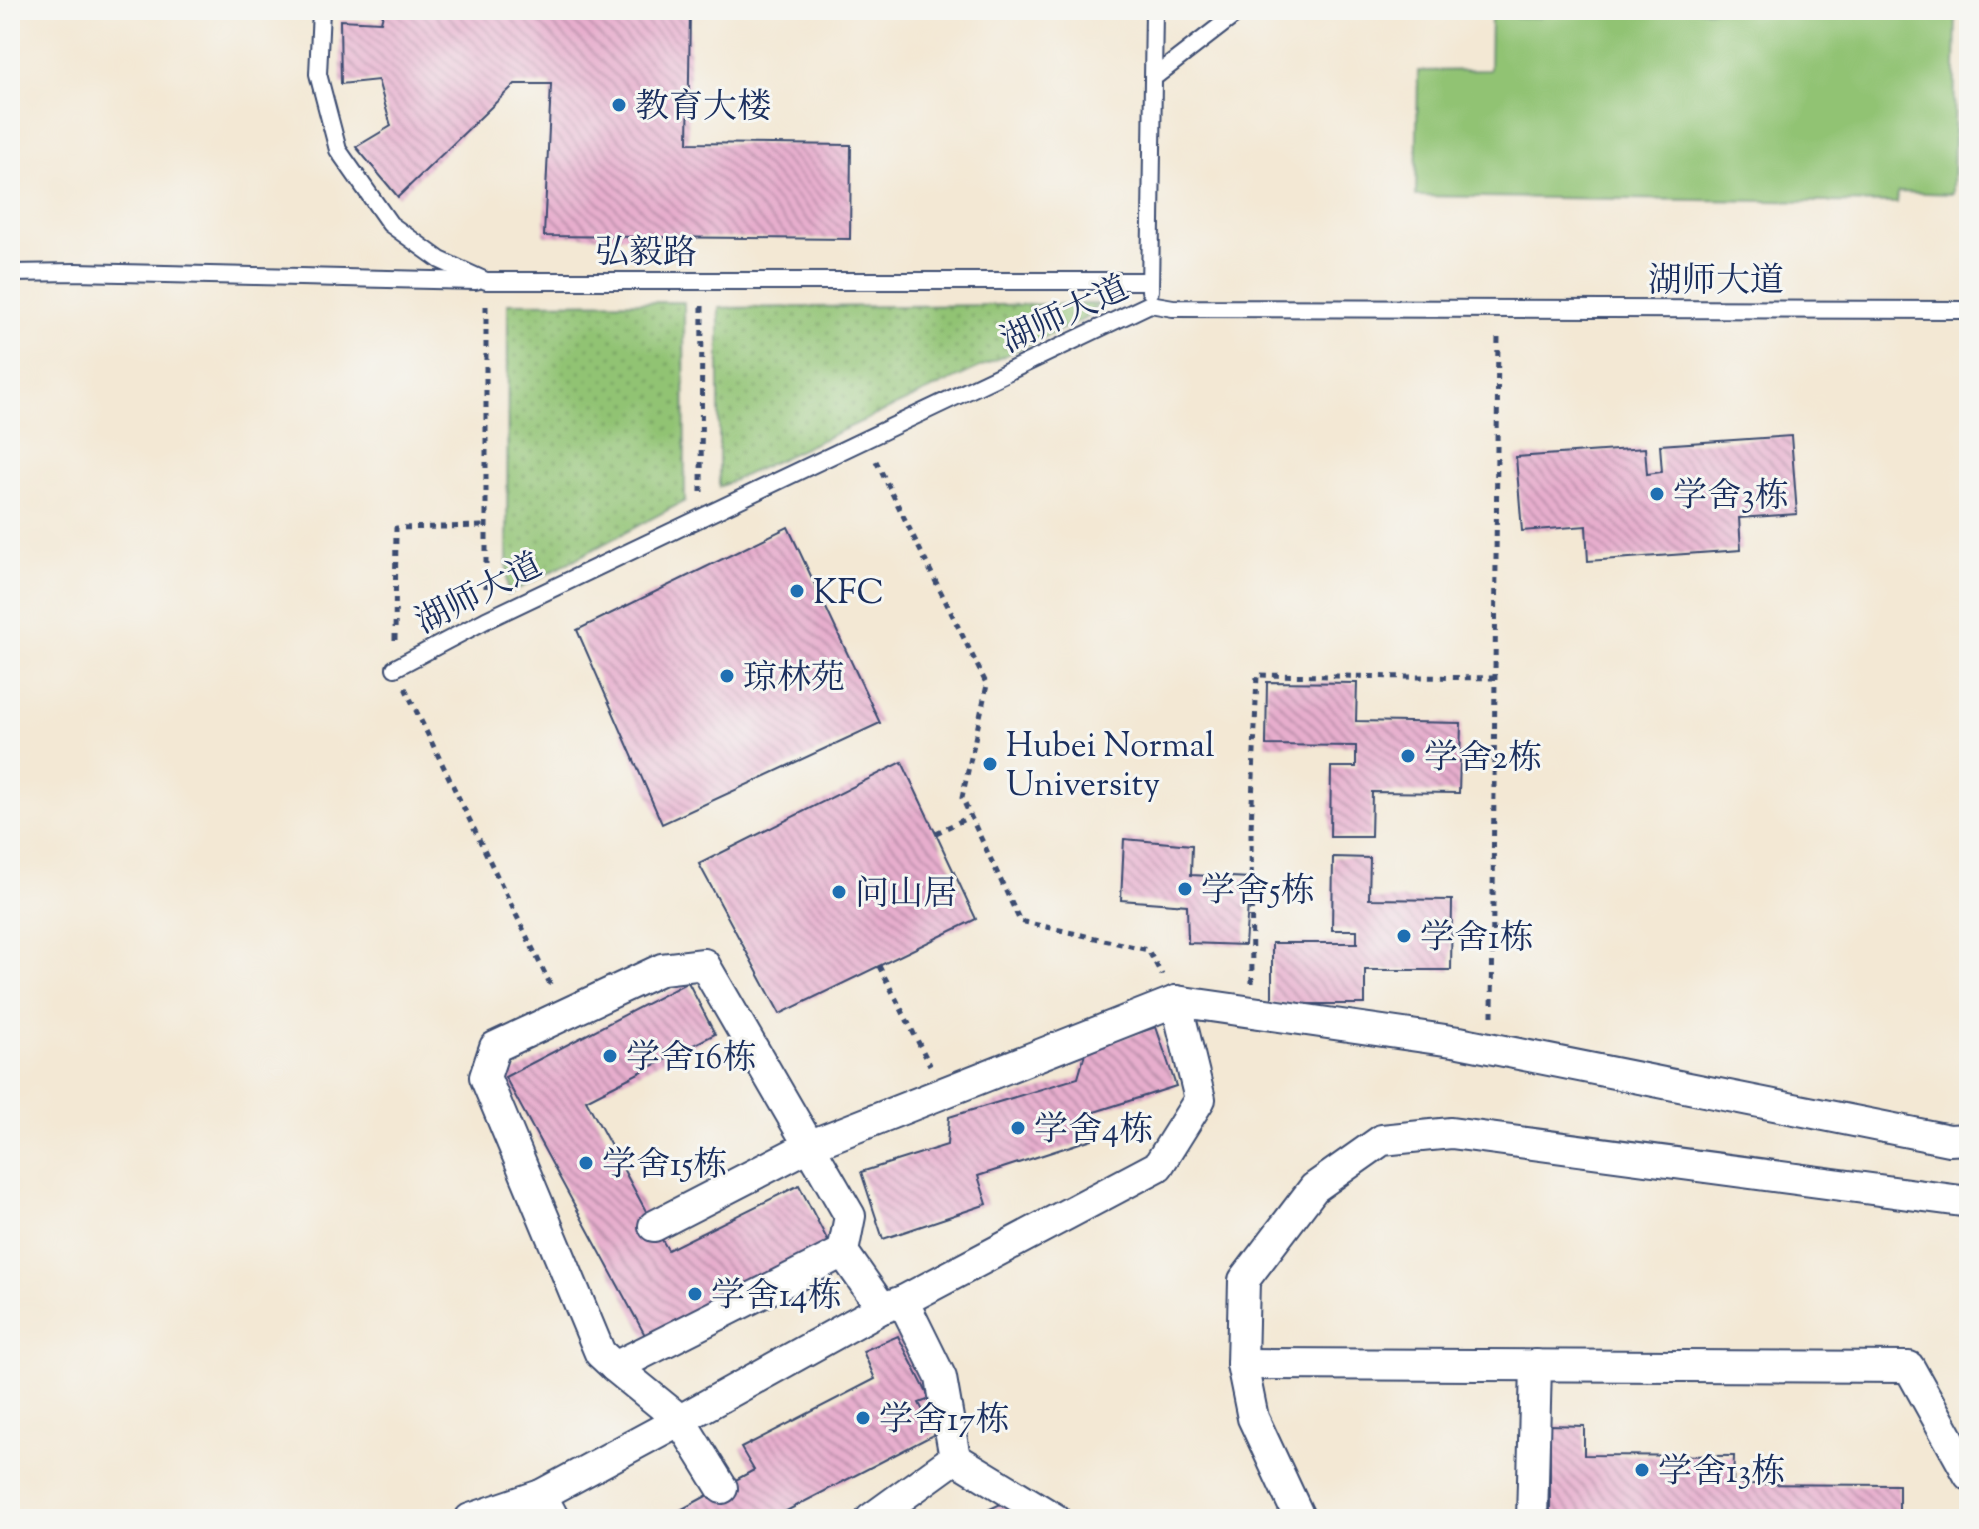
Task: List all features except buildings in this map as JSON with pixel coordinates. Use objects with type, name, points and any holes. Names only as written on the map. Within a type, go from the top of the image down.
[{"type":"street","points":[[722,1488],[680,1420],[600,1353],[485,1077],[495,1047],[662,969],[704,964],[850,1216],[843,1252]]},
{"type":"street","points":[[470,1519],[547,1507],[680,1420],[892,1304],[1158,1166],[1200,1099],[1176,1001]]},
{"type":"street","points":[[654,1226],[811,1145],[1176,1001],[1492,1048],[1949,1140],[1969,1139]]},
{"type":"street","points":[[1300,1519],[1253,1418],[1242,1364],[1244,1280],[1314,1188],[1382,1140],[1451,1133],[1969,1202]]},
{"type":"street","points":[[615,1367],[843,1252]]},
{"type":"street","points":[[843,1252],[892,1304],[941,1378],[955,1458],[1055,1519]]},
{"type":"street","points":[[1242,1364],[1909,1367],[1969,1475]]},
{"type":"street","points":[[1532,1519],[1536,1365]]},
{"type":"street","points":[[871,1519],[955,1458]]},
{"type":"lane","name":"弘毅路","points":[[321,10],[318,74],[338,150],[390,224],[440,260],[486,281],[1150,281]]},
{"type":"lane","points":[[1150,304],[1154,10]]},
{"type":"lane","points":[[1153,78],[1241,10]]},
{"type":"lane","points":[[10,273],[486,281]]},
{"type":"lane","name":"湖师大道","points":[[395,668],[486,620],[1150,304],[1173,308],[1969,310]]},
{"type":"path","points":[[486,281],[486,620]]},
{"type":"path","points":[[701,518],[702,281]]},
{"type":"path","points":[[1492,1048],[1493,678],[1499,309]]},
{"type":"path","points":[[865,439],[987,685],[962,798],[1020,921],[1148,950]]},
{"type":"path","points":[[486,526],[396,528],[395,668],[565,1014]]},
{"type":"path","points":[[1252,1012],[1251,829],[1257,675],[1493,678]]},
{"type":"path","points":[[936,833],[971,816]]},
{"type":"path","points":[[879,966],[915,1036]]},
{"type":"green space","points":[[1540,10],[1956,10],[1953,194],[1898,192],[1897,203],[1416,196],[1418,71],[1490,70],[1491,16],[1540,18]]},
{"type":"green space","points":[[684,302],[685,501],[507,595],[508,303]]},
{"type":"green space","points":[[1098,304],[1089,317],[719,487],[719,308]]},
{"type":"place","name":"教育大楼","points":[[619,105]]},
{"type":"place","name":"学舍3栋","points":[[1657,494]]},
{"type":"place","name":"KFC","points":[[797,591]]},
{"type":"place","name":"琼林苑","points":[[727,676]]},
{"type":"place","name":"学舍2栋","points":[[1408,756]]},
{"type":"place","name":"Hubei Normal University","points":[[990,764]]},
{"type":"place","name":"学舍5栋","points":[[1185,889]]},
{"type":"place","name":"问山居","points":[[839,892]]},
{"type":"place","name":"学舍1栋","points":[[1404,936]]},
{"type":"place","name":"学舍16栋","points":[[610,1056]]},
{"type":"place","name":"学舍4栋","points":[[1018,1128]]},
{"type":"place","name":"学舍15栋","points":[[586,1163]]},
{"type":"place","name":"学舍14栋","points":[[695,1294]]},
{"type":"place","name":"学舍17栋","points":[[863,1418]]},
{"type":"place","name":"学舍13栋","points":[[1642,1470]]}]
